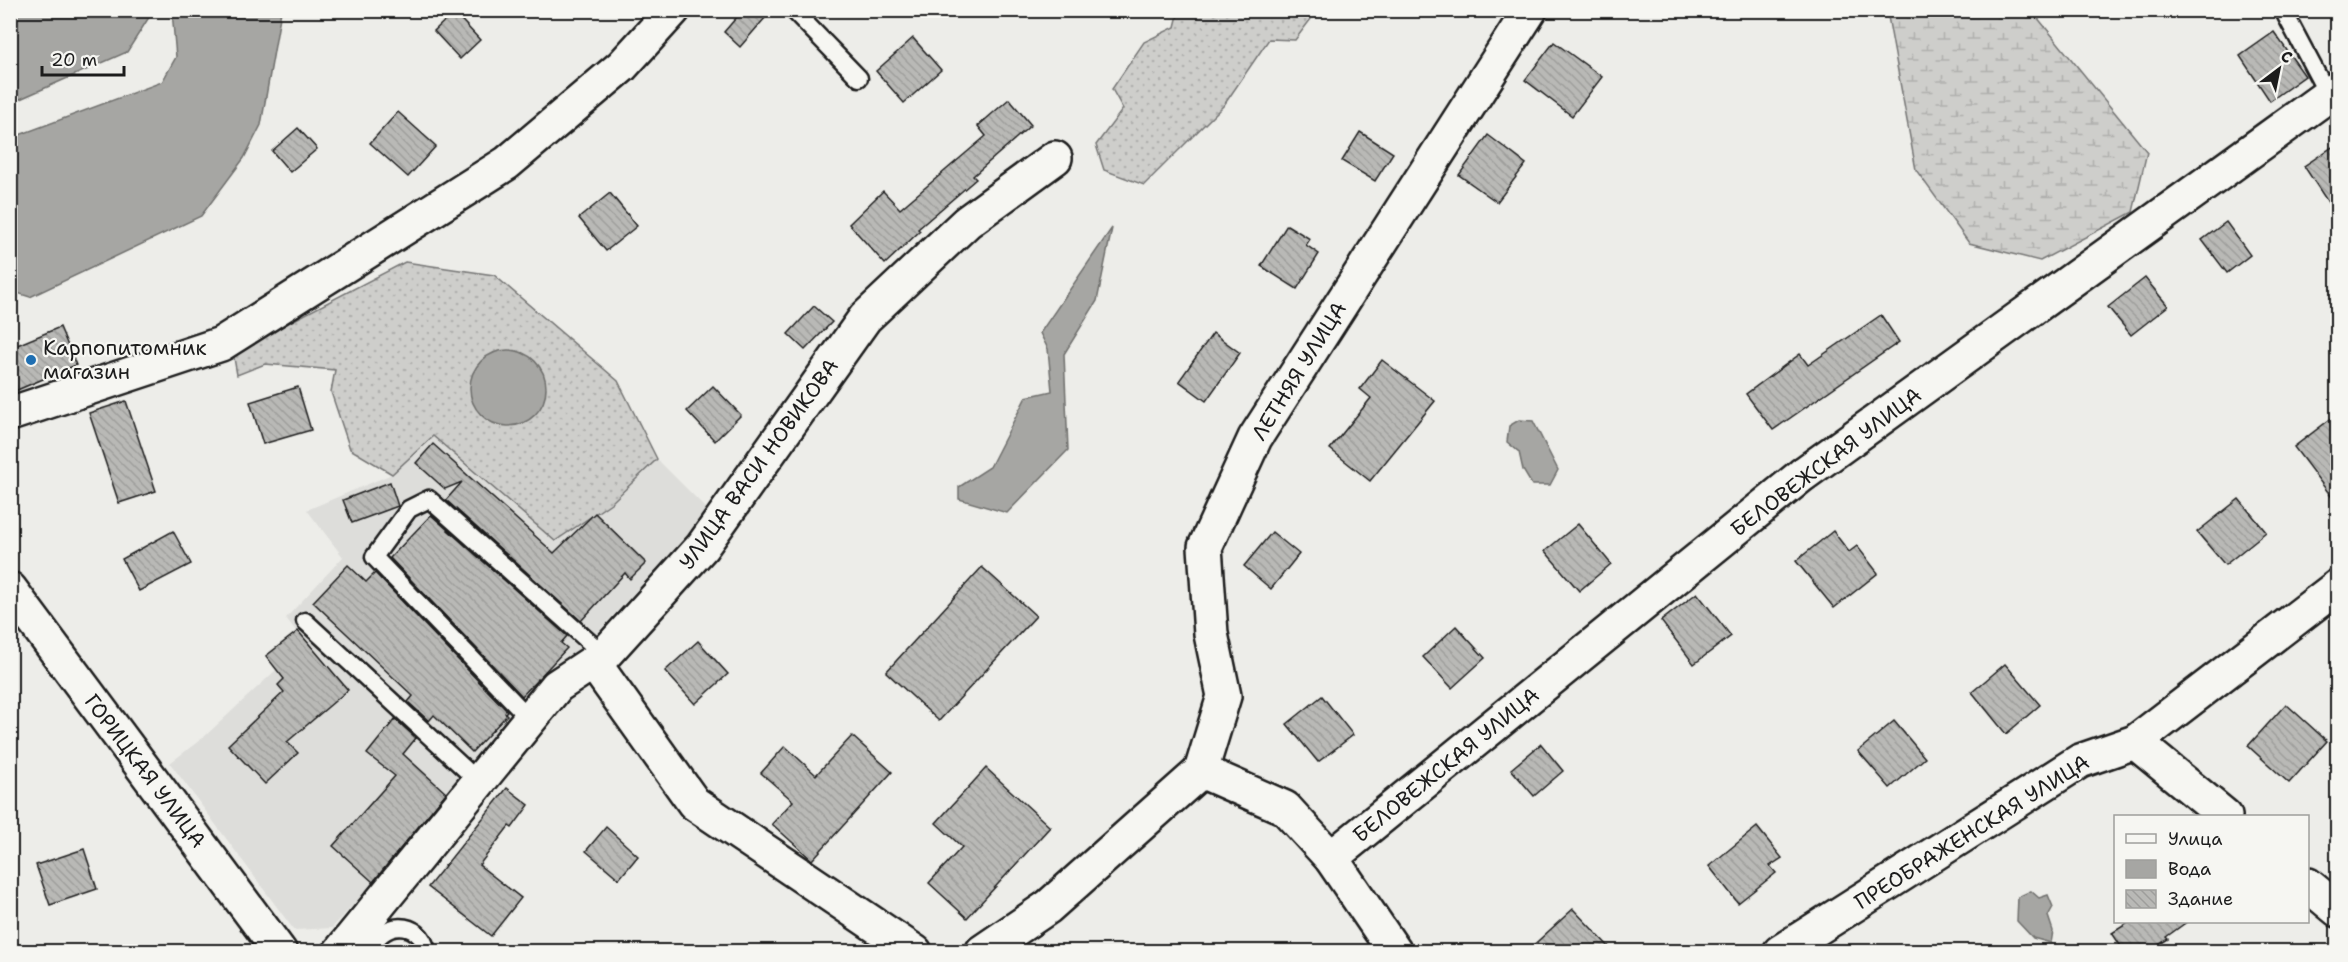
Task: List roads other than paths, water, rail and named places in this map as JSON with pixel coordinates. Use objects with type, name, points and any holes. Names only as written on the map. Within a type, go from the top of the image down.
[{"type":"street","points":[[10,414],[221,344],[507,163],[622,66],[673,10]]},
{"type":"street","name":"ЛЕТНЯЯ УЛИЦА","points":[[1200,771],[1224,696],[1210,634],[1205,548],[1255,438],[1530,10]]},
{"type":"street","name":"БЕЛОВЕЖСКАЯ УЛИЦА","points":[[1331,858],[1802,476],[2333,91]]},
{"type":"street","name":"УЛИЦА ВАСИ НОВИКОВА","points":[[340,951],[369,938],[479,782],[557,686],[599,659],[702,547],[865,318],[967,222],[1055,158]]},
{"type":"street","name":"ПРЕОБРАЖЕНСКАЯ УЛИЦА","points":[[1780,951],[2080,761],[2136,742],[2337,586]]},
{"type":"street","name":"ГОРИЦКАЯ УЛИЦА","points":[[14,602],[280,951]]},
{"type":"street","points":[[599,659],[694,802],[915,951]]},
{"type":"street","points":[[2136,742],[2224,815]]},
{"type":"street","points":[[982,951],[1048,907],[1200,771],[1285,808],[1331,858],[1395,951]]},
{"type":"street","points":[[2309,887],[2337,910]]},
{"type":"lane","points":[[793,10],[859,78]]},
{"type":"lane","points":[[2283,10],[2333,91]]},
{"type":"lane","points":[[530,719],[374,557],[409,509],[429,500],[599,659]]},
{"type":"lane","points":[[305,621],[479,782]]},
{"type":"lane","points":[[369,938],[387,929],[405,928],[414,931],[422,938],[427,951]]},
{"type":"water","points":[[11,10],[153,11],[127,52],[11,103]]},
{"type":"water","points":[[172,11],[281,11],[261,125],[244,158],[201,216],[30,297],[14,292],[10,284],[11,138],[162,82],[176,57]]},
{"type":"water","points":[[1112,228],[1097,301],[1064,354],[1068,450],[1007,513],[959,499],[959,487],[990,467],[1026,397],[1052,391],[1048,349],[1040,333]]},
{"type":"water","points":[[508,350],[523,353],[535,361],[543,373],[546,388],[543,403],[535,415],[523,423],[508,426],[493,423],[481,415],[473,403],[470,388],[473,373],[481,361],[493,353]]},
{"type":"water","points":[[1519,420],[1533,421],[1558,470],[1550,485],[1532,485],[1523,470],[1519,452],[1507,442],[1509,426]]},
{"type":"water","points":[[2031,891],[2039,898],[2048,895],[2053,907],[2048,916],[2053,931],[2051,943],[2033,938],[2017,921],[2018,897]]},
{"type":"place","name":"Карпопитомник магазин","points":[[31,360]]}]
